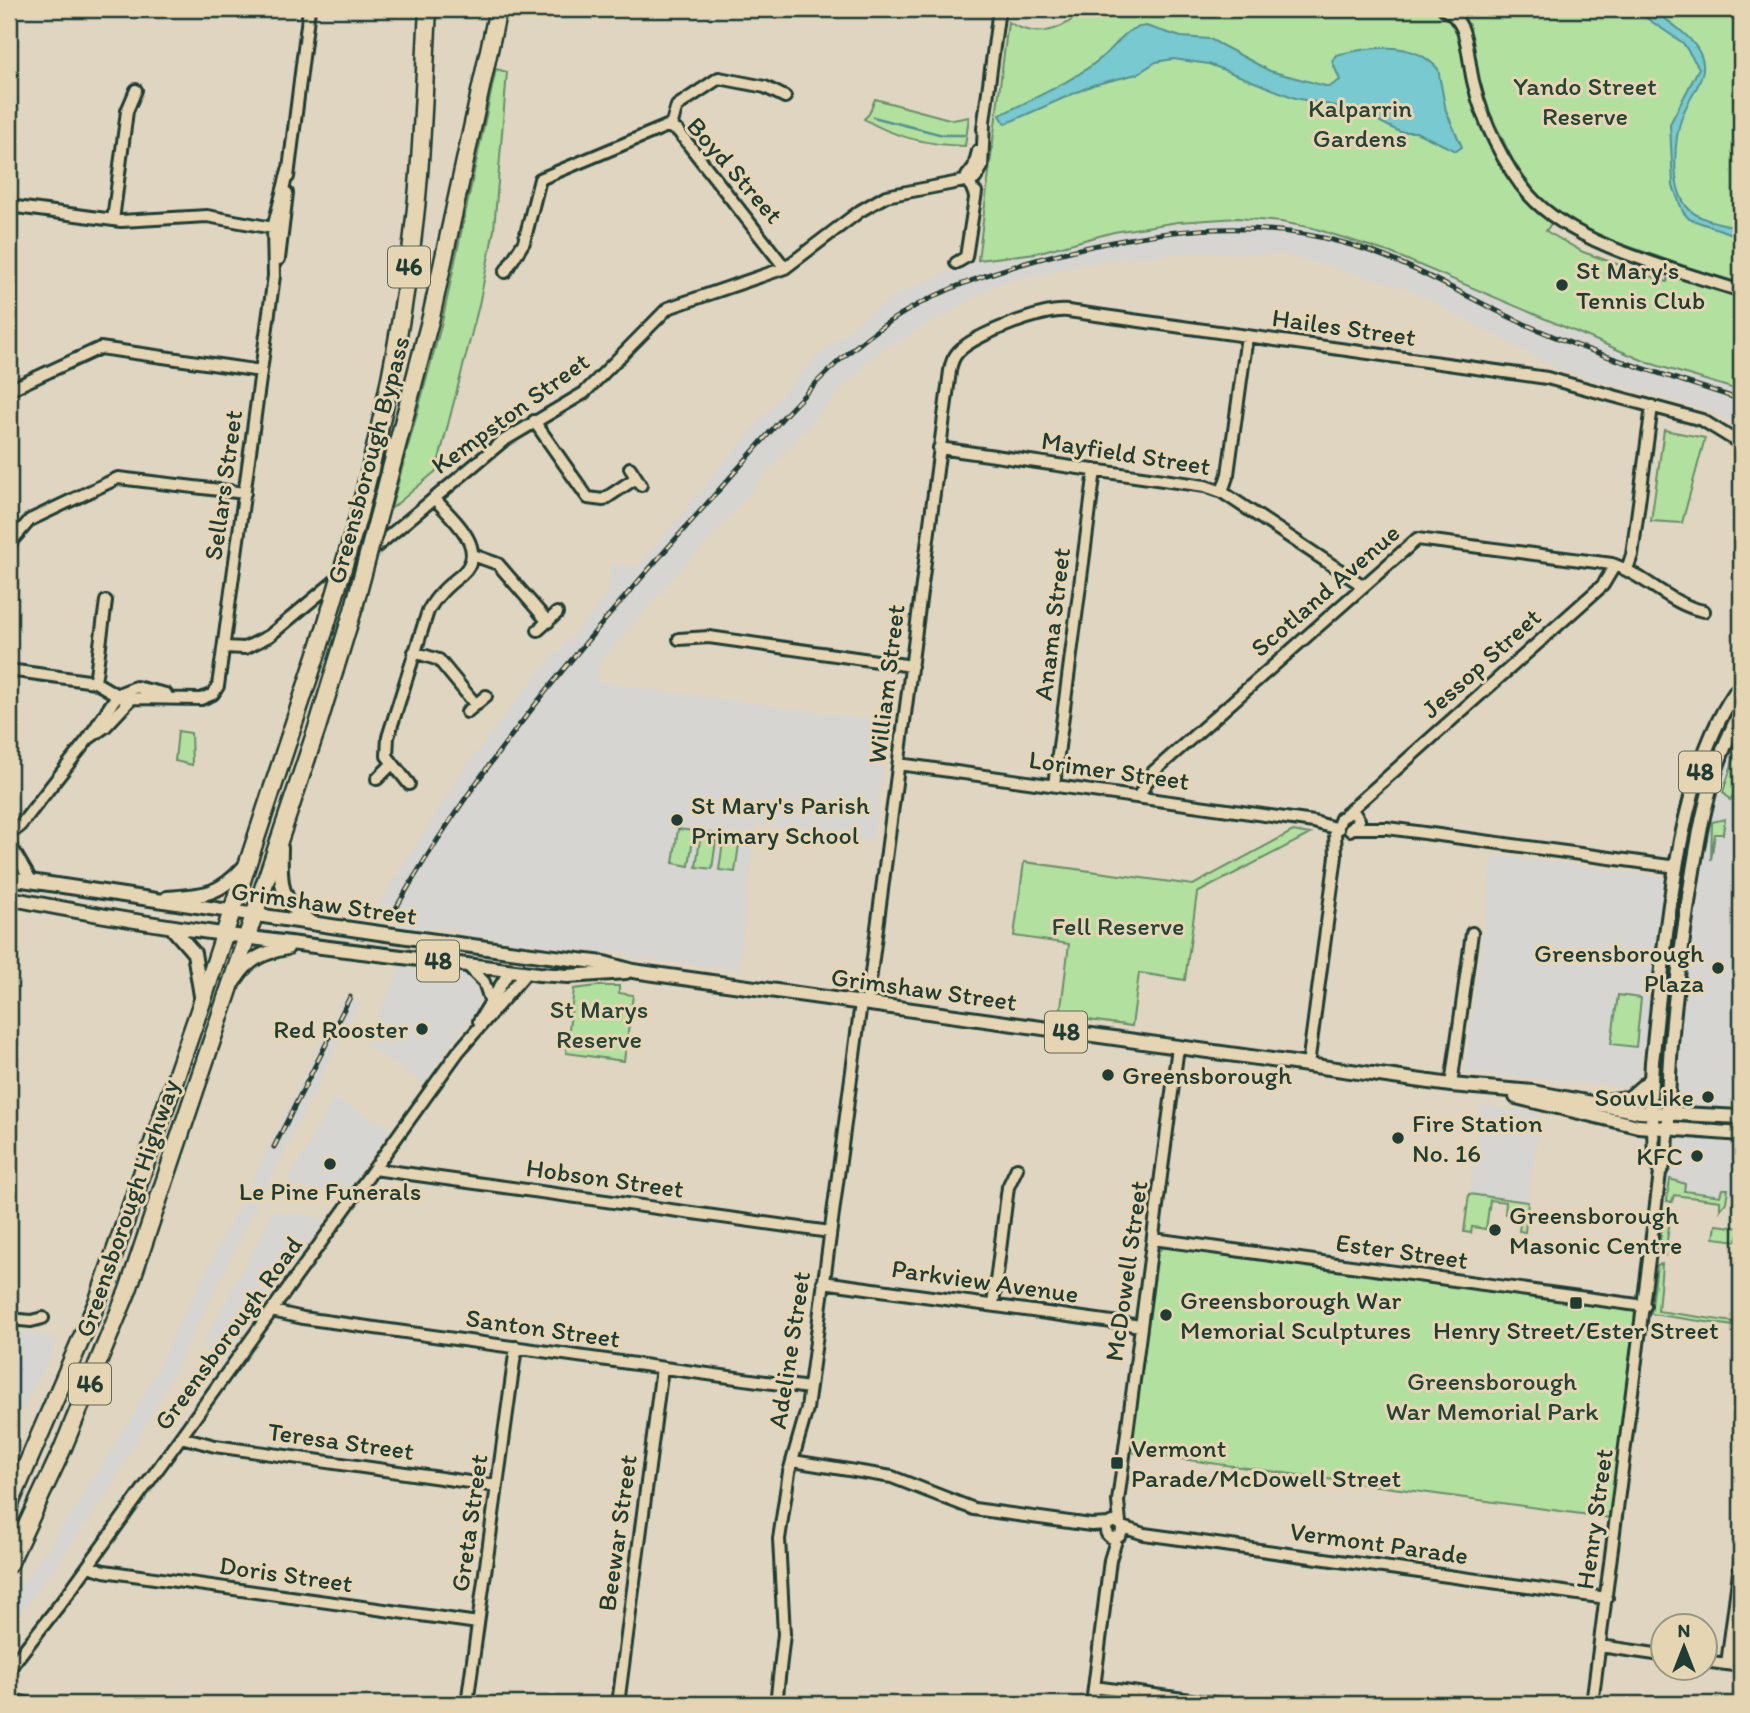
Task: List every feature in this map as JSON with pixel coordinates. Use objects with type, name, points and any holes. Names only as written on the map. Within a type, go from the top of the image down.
[{"type":"highway","name":"Greensborough Bypass","points":[[230,913],[290,741],[324,632],[357,521],[381,426],[408,273],[419,170],[428,9]]},
{"type":"highway","name":"Greensborough Bypass","points":[[253,915],[354,607],[431,317],[498,9]]},
{"type":"highway","name":"46","points":[[223,936],[230,913]]},
{"type":"highway","name":"46","points":[[245,939],[253,915]]},
{"type":"highway","name":"Greensborough Highway","points":[[9,1506],[98,1300],[223,936]]},
{"type":"highway","name":"Greensborough Highway","points":[[9,1564],[67,1439],[128,1290],[245,939]]},
{"type":"main road","name":"48","points":[[1652,1113],[1651,1079],[1677,867],[1686,816],[1703,762],[1725,709],[1741,685]]},
{"type":"main road","name":"48","points":[[1668,1129],[1670,1043],[1693,869],[1701,824],[1718,765],[1741,712]]},
{"type":"main road","points":[[281,834],[282,891],[291,907],[312,922]]},
{"type":"main road","points":[[145,899],[211,894],[230,883],[244,867]]},
{"type":"main road","points":[[1677,867],[1693,869]]},
{"type":"main road","name":"Grimshaw Street","points":[[9,878],[230,913],[604,962],[634,971],[1451,1085],[1533,1092],[1652,1113],[1741,1117]]},
{"type":"main road","name":"Grimshaw Street","points":[[9,898],[174,930],[527,972],[568,976],[634,971]]},
{"type":"main road","points":[[174,930],[194,953],[202,1002]]},
{"type":"main road","points":[[228,993],[246,965],[258,957],[305,945]]},
{"type":"main road","points":[[527,972],[529,954]]},
{"type":"main road","name":"Greensborough Road","points":[[510,970],[529,954]]},
{"type":"main road","points":[[1592,1102],[1629,1098],[1651,1079]]},
{"type":"main road","name":"Grimshaw Street","points":[[1499,1091],[1537,1103],[1653,1128],[1741,1134]]},
{"type":"main road","points":[[1652,1113],[1653,1128]]},
{"type":"street","name":"Sellars Street","points":[[122,698],[209,697],[218,686],[274,276],[282,245],[276,225],[287,208],[288,170],[309,9]]},
{"type":"street","points":[[966,258],[975,197],[969,179],[984,124],[999,9]]},
{"type":"street","points":[[1444,9],[1454,16],[1463,31],[1480,103],[1511,169],[1529,195],[1555,218],[1584,236],[1741,291]]},
{"type":"street","points":[[1453,9],[1469,31],[1471,74]]},
{"type":"street","points":[[671,126],[677,106],[719,78],[729,77],[765,87],[785,97]]},
{"type":"street","points":[[113,220],[127,111],[136,90]]},
{"type":"street","name":"Boyd Street","points":[[505,272],[524,242],[536,187],[540,180],[662,126],[671,126],[678,131],[785,268]]},
{"type":"street","name":"Kempston Street","points":[[224,651],[245,648],[269,636],[503,441],[593,386],[654,318],[668,308],[785,268],[875,201],[898,192],[969,179]]},
{"type":"street","points":[[9,206],[113,220],[200,215],[276,225]]},
{"type":"street","name":"Hailes Street","points":[[950,370],[957,353],[969,343],[1055,310],[1546,378],[1702,420],[1741,444]]},
{"type":"street","points":[[1222,492],[1228,474],[1247,336]]},
{"type":"street","points":[[9,390],[100,348],[262,368]]},
{"type":"street","name":"William Street","points":[[864,1003],[899,764],[950,370]]},
{"type":"street","points":[[1627,569],[1632,555],[1652,406]]},
{"type":"street","points":[[534,421],[588,498],[603,499],[635,477]]},
{"type":"street","name":"Mayfield Street","points":[[939,447],[1193,483],[1222,492],[1362,585]]},
{"type":"street","name":"Anama Street","points":[[1054,785],[1095,470]]},
{"type":"street","points":[[9,544],[30,520],[118,478],[245,493]]},
{"type":"street","points":[[409,784],[386,755],[386,745],[414,652],[433,602],[468,567],[473,555],[469,540],[434,498]]},
{"type":"street","name":"Scotland Avenue","points":[[1138,797],[1153,772],[1412,541],[1423,538],[1615,565],[1627,569],[1689,608],[1704,611]]},
{"type":"street","points":[[473,555],[498,564],[548,622]]},
{"type":"street","name":"Jessop Street","points":[[1308,1065],[1336,856],[1346,823],[1373,791],[1603,585],[1615,565]]},
{"type":"street","points":[[95,682],[106,601]]},
{"type":"street","points":[[538,630],[556,613]]},
{"type":"street","points":[[679,639],[709,637],[912,666]]},
{"type":"street","points":[[414,652],[437,658],[476,705]]},
{"type":"street","points":[[9,670],[95,682],[122,698],[105,727],[88,739],[14,831],[10,851],[32,882]]},
{"type":"street","points":[[467,712],[486,696]]},
{"type":"street","points":[[377,779],[392,764]]},
{"type":"street","name":"Lorimer Street","points":[[899,764],[1314,822],[1387,828],[1677,867]]},
{"type":"street","points":[[1451,1085],[1472,933]]},
{"type":"street","points":[[466,964],[484,982],[490,1000]]},
{"type":"street","name":"Greensborough Road","points":[[475,1029],[510,970]]},
{"type":"street","name":"Greensborough Road","points":[[10,1665],[89,1566],[475,1029],[527,972]]},
{"type":"street","name":"Adeline Street","points":[[776,1704],[784,1634],[779,1539],[793,1461],[805,1418],[864,1003]]},
{"type":"street","name":"McDowell Street","points":[[1092,1704],[1178,1047]]},
{"type":"street","name":"Henry Street","points":[[1653,1128],[1654,1159],[1660,1173]]},
{"type":"street","name":"Henry Street","points":[[1592,1704],[1660,1173],[1667,1160],[1668,1129]]},
{"type":"street","points":[[993,1305],[1008,1187],[1017,1168]]},
{"type":"street","name":"Hobson Street","points":[[374,1169],[830,1232]]},
{"type":"street","name":"Ester Street","points":[[1153,1239],[1644,1306]]},
{"type":"street","name":"Parkview Avenue","points":[[823,1282],[1141,1326]]},
{"type":"street","name":"Santon Street","points":[[272,1311],[303,1318],[809,1388]]},
{"type":"street","points":[[9,1319],[31,1321],[43,1318]]},
{"type":"street","name":"Greta Street","points":[[467,1704],[516,1348]]},
{"type":"street","name":"Beewar Street","points":[[618,1704],[662,1368]]},
{"type":"street","name":"Teresa Street","points":[[181,1437],[215,1446],[496,1486]]},
{"type":"street","name":"Vermont Parade","points":[[793,1461],[892,1477],[974,1509],[1607,1598]]},
{"type":"street","points":[[1727,1664],[1741,1556]]},
{"type":"street","name":"Doris Street","points":[[89,1566],[104,1571],[478,1623]]},
{"type":"street","points":[[1600,1646],[1648,1653]]},
{"type":"street","points":[[1718,1663],[1741,1666]]},
{"type":"street","points":[[1094,1687],[1221,1704]]},
{"type":"street","points":[[9,1699],[29,1704]]},
{"type":"shaded area","points":[[1238,218],[1313,228],[1367,244],[1649,363],[1741,391],[1741,428],[1719,414],[1557,368],[1406,288],[1287,255],[1201,252],[1108,260],[1000,283],[879,352],[847,382],[599,662],[597,682],[888,722],[873,841],[756,824],[738,970],[628,957],[628,953],[609,951],[608,954],[466,935],[454,929],[403,927],[374,912],[465,768],[524,691],[607,597],[611,564],[639,566],[783,393],[820,355],[860,321],[900,293],[985,257],[1005,258],[1036,253],[1147,226]]},
{"type":"shaded area","points":[[1741,724],[1741,1107],[1728,1105],[1722,1111],[1707,1111],[1680,1107],[1673,1099],[1675,1036],[1701,851],[1713,800]]},
{"type":"shaded area","points":[[1494,855],[1665,877],[1641,1069],[1638,1077],[1624,1087],[1465,1072]]},
{"type":"shaded area","points":[[403,966],[414,970],[461,969],[479,982],[481,992],[477,1008],[423,1084],[364,1042]]},
{"type":"shaded area","points":[[345,996],[359,1003],[159,1401],[101,1503],[9,1629],[9,1600],[71,1515],[137,1409]]},
{"type":"shaded area","points":[[333,1099],[391,1128],[344,1194],[287,1185]]},
{"type":"shaded area","points":[[1481,1105],[1540,1113],[1528,1202],[1470,1194]]},
{"type":"shaded area","points":[[1689,1137],[1741,1139],[1741,1195],[1728,1193],[1720,1210],[1720,1201],[1674,1195],[1672,1202],[1665,1199],[1672,1153],[1679,1142]]},
{"type":"shaded area","points":[[273,1212],[326,1219],[223,1363],[202,1348]]},
{"type":"shaded area","points":[[9,1331],[56,1338],[52,1354],[9,1432]]},
{"type":"green space","name":"Kalparrin Gardens","points":[[1081,9],[1439,9],[1455,26],[1459,35],[1470,91],[1484,126],[1514,179],[1552,222],[1546,231],[1583,252],[1667,282],[1671,272],[1741,296],[1741,391],[1649,363],[1391,253],[1313,228],[1281,222],[1238,218],[1178,222],[1114,232],[1036,253],[978,260],[1008,22],[1027,30],[1045,31],[1063,26],[1080,14]]},
{"type":"green space","name":"Yando Street Reserve","points":[[1467,9],[1741,9],[1741,286],[1582,230],[1545,205],[1516,167],[1488,109],[1476,78],[1470,28],[1462,13],[1467,13]]},
{"type":"green space","points":[[496,69],[507,72],[494,230],[479,305],[436,471],[391,509],[442,322]]},
{"type":"green space","points":[[875,99],[953,120],[969,117],[965,146],[913,139],[864,119]]},
{"type":"green space","points":[[1664,430],[1705,438],[1682,523],[1651,521]]},
{"type":"green space","points":[[1741,695],[1741,702],[1728,725],[1690,833],[1687,851],[1684,851],[1714,748]]},
{"type":"green space","points":[[178,731],[191,733],[192,765],[175,761]]},
{"type":"green space","points":[[1741,737],[1734,794],[1730,800],[1723,792]]},
{"type":"green space","points":[[1725,819],[1723,834],[1715,834],[1711,860],[1712,822]]},
{"type":"green space","points":[[678,829],[694,831],[689,866],[673,863]]},
{"type":"green space","name":"Fell Reserve","points":[[1293,831],[1310,834],[1197,893],[1185,980],[1139,973],[1132,1026],[1060,1016],[1069,944],[1014,936],[1024,862],[1193,885]]},
{"type":"green space","points":[[701,832],[717,834],[712,869],[696,867]]},
{"type":"green space","points":[[724,835],[740,838],[735,872],[719,870]]},
{"type":"green space","name":"St Marys Reserve","points":[[619,986],[619,993],[633,995],[624,1061],[566,1053],[574,989]]},
{"type":"green space","points":[[1618,995],[1641,998],[1636,1047],[1611,1044]]},
{"type":"green space","points":[[1670,1179],[1685,1184],[1684,1191],[1720,1196],[1722,1189],[1728,1189],[1726,1202],[1720,1210],[1720,1201],[1674,1195],[1672,1202],[1667,1201]]},
{"type":"green space","points":[[1469,1194],[1528,1202],[1525,1232],[1519,1231],[1521,1217],[1505,1214],[1506,1202],[1490,1200],[1486,1229],[1472,1227],[1471,1233],[1464,1232]]},
{"type":"green space","points":[[1671,1212],[1665,1255],[1659,1250],[1663,1217]]},
{"type":"green space","points":[[1716,1225],[1741,1228],[1737,1241],[1714,1238]]},
{"type":"green space","name":"Greensborough War Memorial Park","points":[[1163,1247],[1633,1311],[1637,1316],[1611,1518],[1130,1452],[1156,1254]]},
{"type":"green space","points":[[1662,1264],[1658,1311],[1741,1323],[1741,1327],[1651,1314],[1657,1265]]},
{"type":"water","points":[[1633,9],[1653,12],[1664,18],[1689,38],[1700,53],[1702,75],[1683,114],[1677,135],[1675,161],[1678,187],[1692,212],[1712,221],[1741,228],[1741,237],[1689,219],[1683,212],[1673,186],[1670,124],[1699,68],[1683,43]]},
{"type":"water","points":[[1146,26],[1181,37],[1210,39],[1270,71],[1329,87],[1340,80],[1332,61],[1336,55],[1376,48],[1403,49],[1416,53],[1428,59],[1438,69],[1446,111],[1462,147],[1456,151],[1416,132],[1400,132],[1359,111],[1295,98],[1209,64],[1173,59],[1156,62],[1137,74],[1093,85],[1005,124],[1000,115],[1070,79],[1096,62],[1128,32]]},
{"type":"waterway","points":[[873,117],[943,135],[964,135]]},
{"type":"railway","points":[[390,919],[475,784],[523,720],[626,596],[785,415],[825,374],[868,337],[919,304],[958,286],[1062,253],[1133,238],[1238,229],[1308,235],[1344,243],[1394,260],[1561,339],[1741,400]]},
{"type":"railway","points":[[274,1147],[350,997]]},
{"type":"place","name":"St Mary's Tennis Club","points":[[1562,285]]},
{"type":"place","name":"St Mary's Parish Primary School","points":[[677,820]]},
{"type":"place","name":"Greensborough Plaza","points":[[1718,968]]},
{"type":"place","name":"Red Rooster","points":[[422,1029]]},
{"type":"place","name":"Greensborough","points":[[1108,1075]]},
{"type":"place","name":"SouvLike","points":[[1708,1097]]},
{"type":"place","name":"Fire Station No. 16","points":[[1398,1138]]},
{"type":"place","name":"KFC","points":[[1697,1156]]},
{"type":"place","name":"Le Pine Funerals","points":[[330,1164]]},
{"type":"place","name":"Greensborough Masonic Centre","points":[[1495,1230]]},
{"type":"place","name":"Henry Street/Ester Street","points":[[1576,1303]]},
{"type":"place","name":"Greensborough War Memorial Sculptures","points":[[1166,1315]]},
{"type":"place","name":"Vermont Parade/McDowell Street","points":[[1117,1463]]}]
